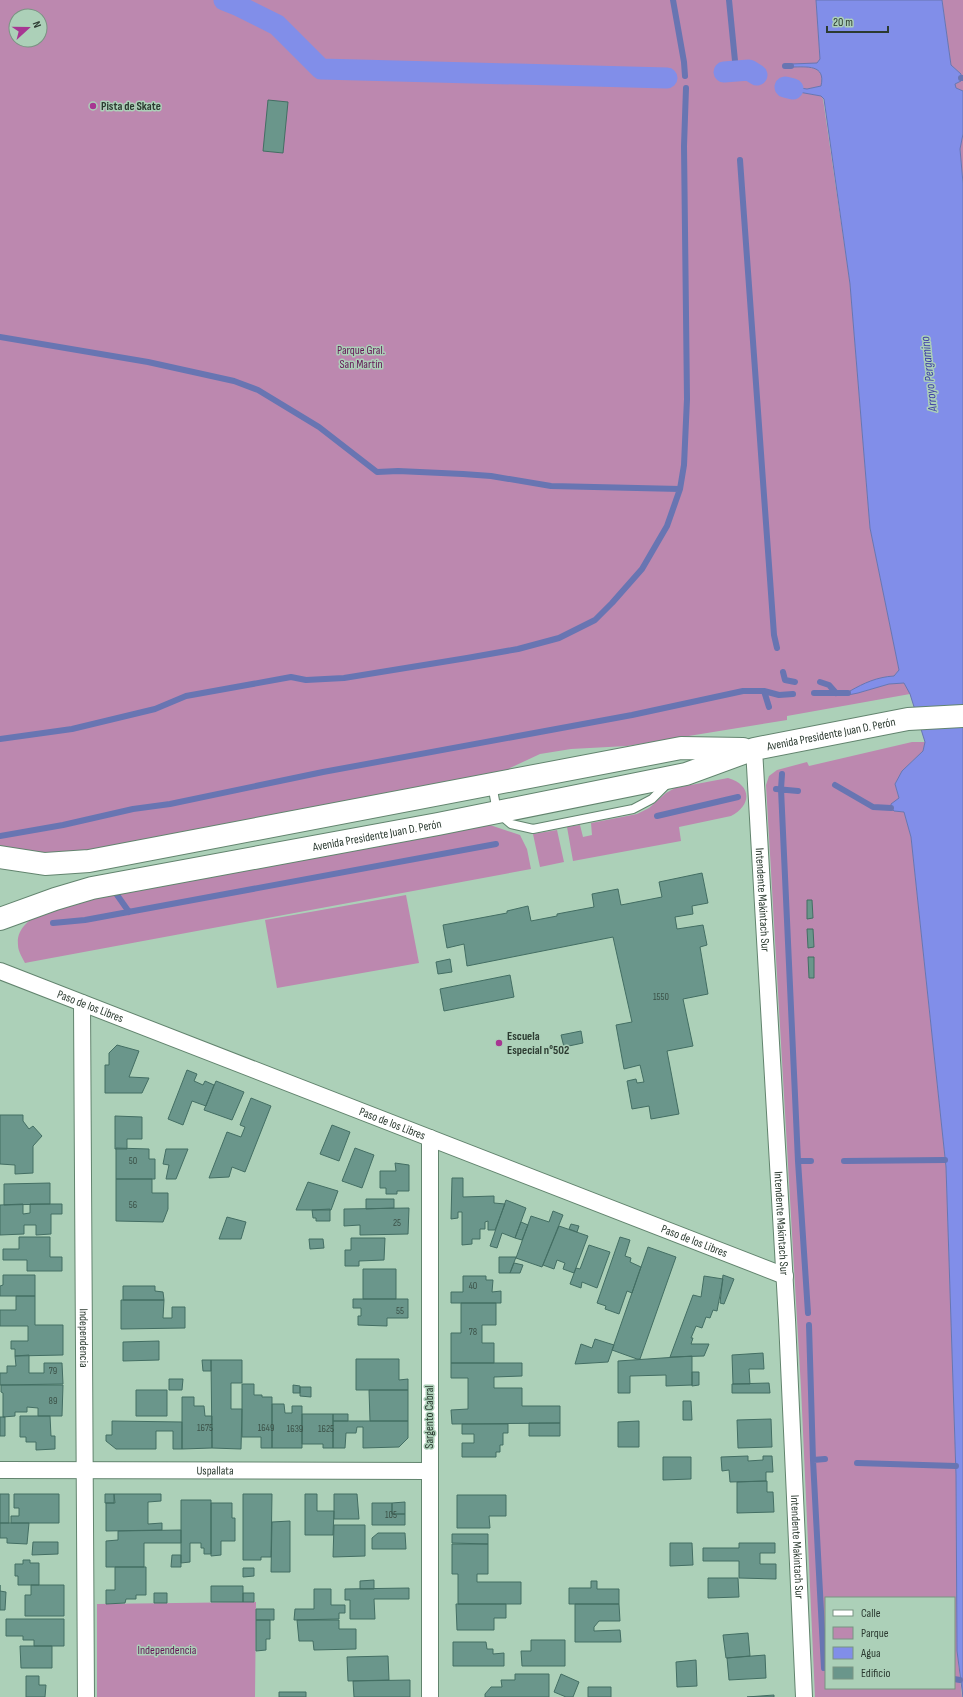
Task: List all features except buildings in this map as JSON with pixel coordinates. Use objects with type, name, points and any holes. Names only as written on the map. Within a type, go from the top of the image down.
[{"type":"main road","name":"Avenida Presidente Juan D. Perón","points":[[0,919],[54,899],[92,888],[497,812],[686,774],[754,749],[908,719],[963,716]]},
{"type":"main road","name":"Avenida Presidente Juan D. Perón","points":[[0,857],[45,864],[89,861],[681,748],[754,749]]},
{"type":"street","name":"Intendente Makintach Sur","points":[[754,749],[785,1276],[804,1697]]},
{"type":"street","name":"Paso de los Libres","points":[[0,971],[785,1276]]},
{"type":"street","name":"Independencia","points":[[82,1003],[86,1697]]},
{"type":"street","name":"Sargento Cabral","points":[[430,1138],[430,1697]]},
{"type":"street","name":"Uspallata","points":[[0,1470],[429,1471]]},
{"type":"lane","points":[[492,784],[497,812]]},
{"type":"green space","name":"Parque Gral. San Martín","points":[[0,0],[816,0],[820,59],[817,63],[791,67],[809,67],[818,70],[822,79],[821,86],[807,89],[794,87],[793,91],[821,96],[823,99],[850,284],[870,528],[899,670],[894,676],[871,681],[850,691],[848,694],[858,693],[889,684],[904,683],[910,694],[787,716],[787,720],[627,746],[571,749],[540,754],[510,768],[509,771],[73,854],[47,855],[0,850]]},
{"type":"green space","points":[[942,0],[963,0],[963,91],[956,88],[955,84],[961,81],[961,74],[951,65]]},
{"type":"green space","points":[[963,134],[963,183],[960,149]]},
{"type":"green space","points":[[912,742],[925,742],[923,751],[902,771],[895,784],[899,799],[891,804],[894,811],[904,812],[911,837],[946,1167],[956,1475],[957,1651],[962,1697],[815,1697],[801,1388],[766,785],[769,776],[777,770],[807,762],[809,766]]},
{"type":"green space","points":[[728,778],[742,785],[746,796],[746,801],[743,806],[731,816],[679,827],[681,841],[573,861],[567,827],[580,825],[583,837],[592,835],[591,823],[637,814],[649,808],[666,793],[675,788]]},
{"type":"green space","points":[[490,825],[520,835],[527,849],[531,869],[25,963],[20,954],[18,945],[19,934],[25,925],[45,912],[91,897],[466,827]]},
{"type":"green space","points":[[557,830],[564,862],[540,867],[533,834]]},
{"type":"green space","points":[[406,895],[419,963],[277,988],[265,920]]},
{"type":"green space","name":"Independencia","points":[[256,1602],[255,1697],[97,1697],[97,1604]]},
{"type":"water","name":"Arroyo Pergamino","points":[[816,0],[942,0],[951,65],[961,74],[961,81],[955,84],[956,88],[963,91],[963,134],[960,149],[963,183],[963,1697],[957,1651],[956,1475],[946,1167],[911,837],[904,812],[894,811],[891,808],[891,804],[899,798],[895,784],[902,771],[923,751],[925,742],[910,694],[904,683],[889,684],[848,695],[850,691],[866,683],[876,679],[894,676],[899,670],[870,528],[850,284],[824,99],[821,96],[793,91],[794,87],[807,89],[821,86],[822,79],[818,70],[809,67],[791,67],[791,64],[817,63],[820,59]]},
{"type":"waterway","points":[[224,0],[277,25],[321,69],[667,78]]},
{"type":"waterway","points":[[673,0],[685,76]]},
{"type":"waterway","points":[[729,0],[736,71]]},
{"type":"waterway","points":[[785,66],[791,66]]},
{"type":"waterway","points":[[749,70],[757,70]]},
{"type":"waterway","points":[[724,72],[749,70],[757,75]]},
{"type":"waterway","points":[[785,87],[793,89]]},
{"type":"waterway","points":[[0,739],[72,729],[155,709],[186,696],[291,677],[306,680],[344,678],[518,649],[559,638],[595,620],[642,569],[667,526],[680,489],[684,465],[687,399],[684,146],[686,88]]},
{"type":"waterway","points":[[740,160],[774,635],[777,648]]},
{"type":"waterway","points":[[0,337],[148,362],[234,381],[258,390],[319,427],[377,472],[398,471],[491,476],[551,486],[680,489]]},
{"type":"waterway","points":[[783,672],[785,680],[795,682]]},
{"type":"waterway","points":[[820,682],[829,685],[836,693]]},
{"type":"waterway","points":[[0,836],[63,825],[133,809],[170,804],[323,772],[632,715],[743,691],[764,691],[779,695],[793,694]]},
{"type":"waterway","points":[[764,691],[769,707]]},
{"type":"waterway","points":[[814,693],[848,693]]},
{"type":"waterway","points":[[782,774],[781,789],[798,1161],[808,1313]]},
{"type":"waterway","points":[[835,785],[873,807],[891,808]]},
{"type":"waterway","points":[[776,789],[798,791]]},
{"type":"waterway","points":[[657,816],[738,797]]},
{"type":"waterway","points":[[53,923],[85,920],[496,844]]},
{"type":"waterway","points":[[115,892],[129,912]]},
{"type":"waterway","points":[[844,1161],[945,1160]]},
{"type":"waterway","points":[[798,1161],[811,1161]]},
{"type":"waterway","points":[[809,1325],[813,1460],[824,1668]]},
{"type":"waterway","points":[[813,1460],[825,1459]]},
{"type":"waterway","points":[[857,1463],[956,1466]]},
{"type":"waterway","points":[[955,1679],[960,1680]]},
{"type":"place","name":"Pista de Skate","points":[[93,106]]},
{"type":"place","name":"Escuela Especial n°502","points":[[499,1043]]}]
